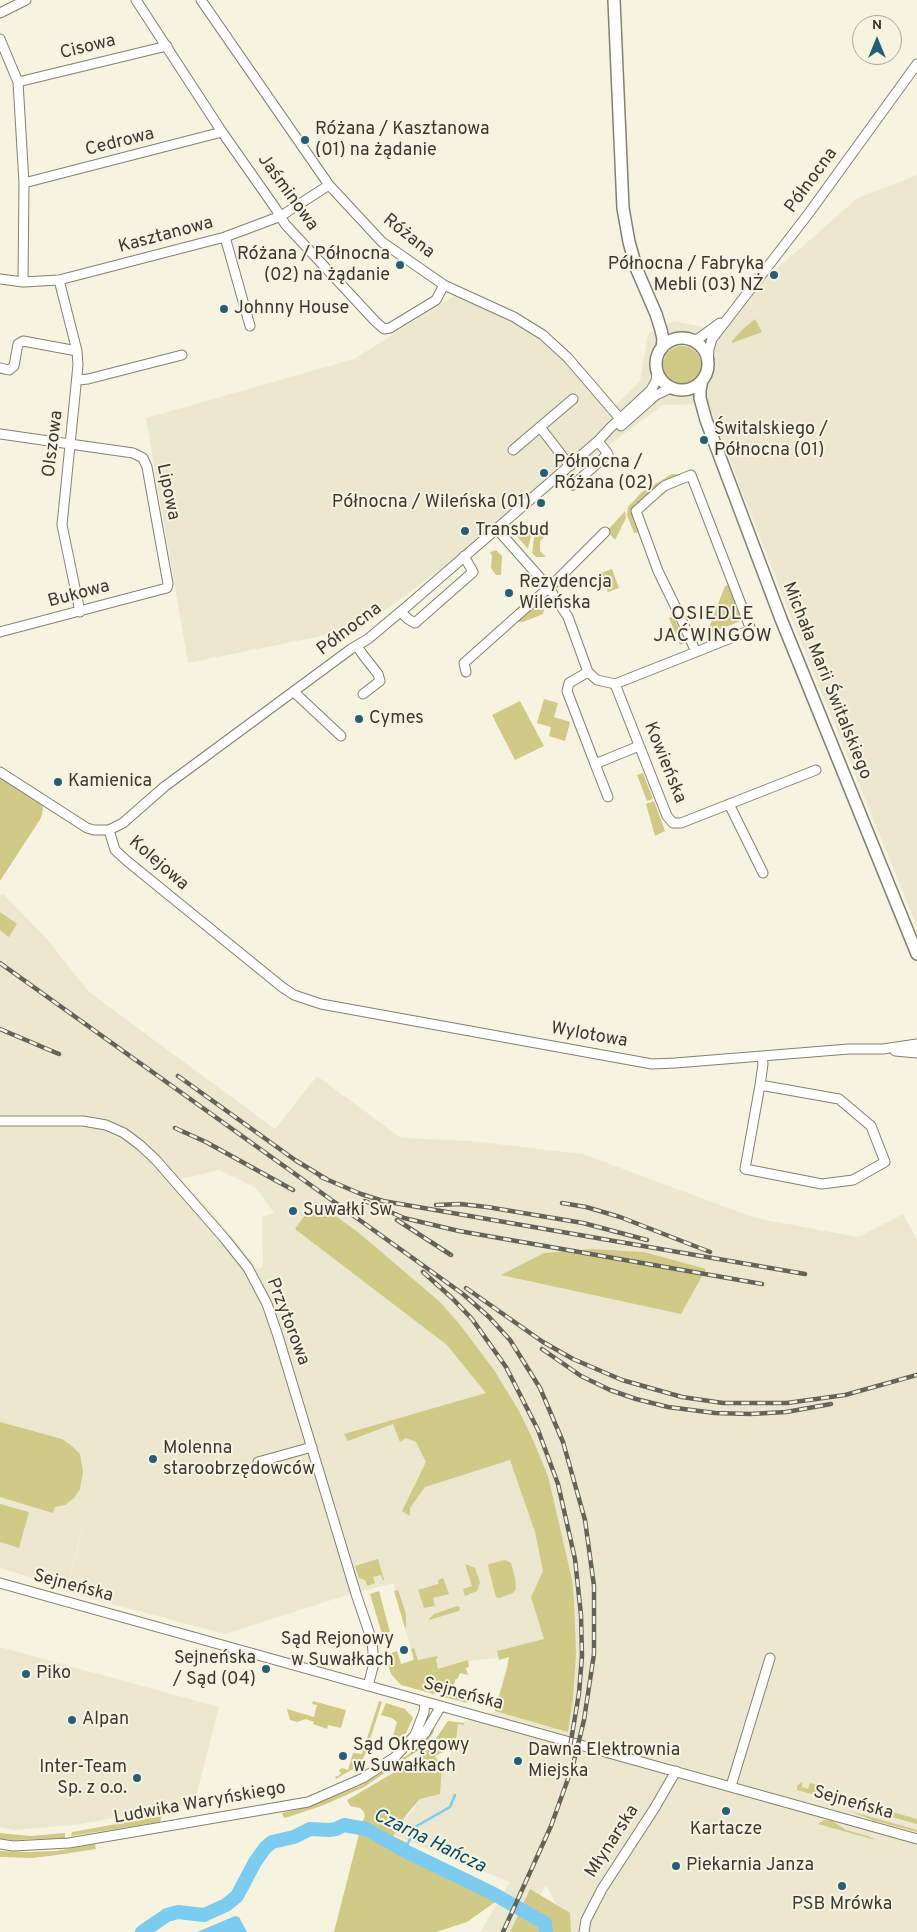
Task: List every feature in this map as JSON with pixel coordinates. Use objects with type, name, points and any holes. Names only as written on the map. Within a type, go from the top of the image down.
[{"type":"main road","points":[[614,0],[623,208],[629,242],[637,270],[656,314],[662,334],[662,348],[657,358],[657,372],[663,381],[675,389],[692,388],[702,380],[707,372],[708,361],[701,347],[673,335],[656,314]]},
{"type":"main road","points":[[662,348],[670,342],[685,339]]},
{"type":"main road","name":"Michała Marii Świtalskiego","points":[[702,380],[700,398],[706,420],[781,619],[917,954]]},
{"type":"main road","name":"Michała Marii Świtalskiego","points":[[675,389],[688,394],[706,420]]},
{"type":"street","points":[[0,13],[26,0]]},
{"type":"street","name":"Jaśminowa","points":[[136,0],[222,132],[285,224],[384,329],[390,328],[436,300],[444,285]]},
{"type":"street","name":"Różana","points":[[201,0],[330,185],[382,242],[444,285],[514,317],[543,335],[568,358],[622,421]]},
{"type":"street","points":[[0,39],[18,82],[24,183],[23,282]]},
{"type":"street","name":"Cisowa","points":[[18,82],[167,46]]},
{"type":"street","name":"Północna","points":[[708,361],[710,342],[809,213],[917,64]]},
{"type":"street","name":"Cedrowa","points":[[24,183],[222,132]]},
{"type":"street","name":"Kasztanowa","points":[[0,279],[23,282],[59,280],[225,236],[281,216],[330,185]]},
{"type":"street","points":[[225,236],[250,326]]},
{"type":"street","name":"Olszowa","points":[[59,280],[77,350],[78,380],[62,525],[80,612]]},
{"type":"street","name":"Północna","points":[[685,339],[698,339],[704,336],[731,316]]},
{"type":"street","points":[[0,368],[9,370],[14,366],[18,344],[23,341],[77,350]]},
{"type":"street","points":[[78,380],[182,355]]},
{"type":"street","name":"Północna","points":[[622,421],[651,390],[656,381],[657,372]]},
{"type":"street","name":"Północna","points":[[109,830],[123,824],[164,787],[368,639],[622,421],[656,396],[675,389]]},
{"type":"street","points":[[513,450],[573,399]]},
{"type":"street","points":[[540,427],[570,466]]},
{"type":"street","name":"Lipowa","points":[[0,434],[133,453],[143,458],[147,467],[168,584],[167,588]]},
{"type":"street","points":[[559,475],[573,485],[608,454],[598,442]]},
{"type":"street","points":[[497,529],[549,588],[568,617],[588,672],[597,680],[615,684],[696,652],[751,630],[691,475],[664,486],[636,511],[658,571],[696,652]]},
{"type":"street","points":[[466,672],[464,663],[549,588],[606,532]]},
{"type":"street","points":[[401,612],[408,620],[415,623],[473,572],[464,556]]},
{"type":"street","name":"Bukowa","points":[[0,632],[167,588]]},
{"type":"street","points":[[357,646],[378,674],[380,681],[363,694]]},
{"type":"street","points":[[588,672],[569,682],[567,691],[608,797]]},
{"type":"street","name":"Kowieńska","points":[[615,684],[667,816],[673,823],[681,823],[816,770]]},
{"type":"street","points":[[294,692],[341,736]]},
{"type":"street","points":[[594,764],[639,746]]},
{"type":"street","name":"Kolejowa","points":[[0,772],[80,824],[94,830],[109,830],[112,843],[120,855],[294,995]]},
{"type":"street","points":[[730,804],[763,873]]},
{"type":"street","name":"Wylotowa","points":[[294,995],[321,1004],[652,1064],[848,1049],[883,1049],[917,1053]]},
{"type":"street","name":"Wylotowa","points":[[883,1049],[917,1044]]},
{"type":"street","points":[[760,1085],[839,1099],[871,1126],[885,1162],[853,1180],[822,1184],[745,1169],[760,1085],[762,1057]]},
{"type":"street","name":"Przytorowa","points":[[0,1121],[83,1121],[106,1125],[129,1137],[156,1160],[238,1254],[267,1304],[372,1641],[374,1663],[368,1686]]},
{"type":"street","points":[[258,1462],[312,1447]]},
{"type":"street","name":"Sejneńska","points":[[0,1584],[917,1839]]},
{"type":"street","points":[[731,1786],[770,1658]]},
{"type":"street","name":"Ludwika Waryńskiego","points":[[395,1758],[415,1735],[424,1712],[425,1702]]},
{"type":"street","name":"Ludwika Waryńskiego","points":[[0,1844],[13,1846],[69,1843],[308,1802],[363,1778],[403,1754],[421,1739],[441,1706]]},
{"type":"street","name":"Młynarska","points":[[584,1932],[586,1920],[602,1889],[654,1809],[676,1771]]},
{"type":"shaded area","points":[[917,175],[917,927],[791,617],[708,404],[663,405],[361,628],[188,663],[146,418],[354,359],[457,294],[510,319],[559,353],[610,411],[640,381],[648,334],[674,321],[708,328],[858,198]]},
{"type":"shaded area","points":[[755,319],[762,332],[732,343],[741,331]]},
{"type":"shaded area","points":[[682,346],[696,351],[701,365],[696,379],[682,384],[668,379],[663,365],[668,351]]},
{"type":"shaded area","points":[[672,474],[686,475],[640,505],[632,513],[640,532],[634,533],[627,515],[628,507],[642,492]]},
{"type":"shaded area","points":[[625,511],[626,518],[615,540],[607,531]]},
{"type":"shaded area","points":[[542,523],[550,531],[540,541],[540,551],[546,557],[536,557],[532,553],[534,538],[536,529]]},
{"type":"shaded area","points":[[517,528],[532,531],[528,549],[514,533]]},
{"type":"shaded area","points":[[496,550],[502,556],[501,575],[496,575],[491,568],[492,556],[490,552]]},
{"type":"shaded area","points":[[612,569],[619,588],[608,592],[601,573]]},
{"type":"shaded area","points":[[730,584],[743,620],[706,635],[725,586]]},
{"type":"shaded area","points":[[540,599],[545,605],[543,614],[523,622],[514,622]]},
{"type":"shaded area","points":[[676,615],[675,620],[684,641],[687,642],[680,645],[669,618]]},
{"type":"shaded area","points":[[544,699],[558,703],[554,717],[570,722],[565,741],[549,736],[551,727],[537,723]]},
{"type":"shaded area","points":[[520,701],[544,746],[515,760],[492,715]]},
{"type":"shaded area","points":[[643,773],[653,799],[647,801],[637,775]]},
{"type":"shaded area","points":[[0,777],[42,803],[43,809],[41,818],[0,881]]},
{"type":"shaded area","points":[[654,801],[665,831],[655,836],[646,804]]},
{"type":"shaded area","points":[[3,894],[46,938],[89,992],[275,1129],[317,1076],[401,1138],[471,1141],[583,1154],[755,1218],[858,1237],[903,1214],[917,1240],[917,1932],[562,1932],[560,1912],[546,1885],[517,1932],[480,1932],[510,1882],[393,1835],[420,1800],[456,1746],[457,1723],[494,1712],[509,1657],[466,1661],[438,1670],[435,1657],[414,1660],[393,1583],[344,1596],[225,1634],[67,1592],[88,1506],[67,1588],[0,1568],[0,896]],"holes":[[[219,1170],[256,1188],[274,1213],[262,1217],[263,1267],[258,1269],[210,1210],[181,1179]]]},
{"type":"shaded area","points":[[0,912],[17,924],[9,937],[0,930]]},
{"type":"shaded area","points":[[322,1206],[359,1233],[440,1302],[461,1326],[494,1370],[519,1411],[533,1440],[548,1476],[572,1580],[576,1654],[573,1699],[568,1732],[495,1711],[509,1657],[499,1660],[497,1651],[544,1639],[531,1597],[543,1571],[535,1532],[510,1460],[425,1487],[410,1508],[410,1516],[402,1511],[426,1462],[416,1442],[406,1438],[400,1442],[393,1424],[348,1441],[344,1434],[486,1393],[447,1345],[295,1229],[306,1214]]},
{"type":"shaded area","points":[[592,1249],[644,1252],[706,1269],[681,1314],[501,1275],[544,1253]]},
{"type":"shaded area","points":[[0,1422],[62,1439],[80,1454],[83,1472],[80,1489],[74,1498],[65,1505],[55,1507],[53,1513],[0,1497]]},
{"type":"shaded area","points":[[0,1504],[29,1512],[19,1548],[0,1542]]},
{"type":"shaded area","points":[[378,1559],[384,1579],[383,1581],[381,1575],[373,1577],[375,1583],[367,1586],[365,1580],[359,1578],[355,1566]]},
{"type":"shaded area","points":[[505,1560],[511,1563],[516,1589],[513,1593],[499,1598],[496,1597],[488,1566],[489,1564]]},
{"type":"shaded area","points":[[465,1564],[475,1568],[480,1583],[477,1591],[465,1596],[463,1589],[472,1586]]},
{"type":"shaded area","points":[[443,1578],[449,1594],[433,1598],[435,1606],[424,1608],[418,1590],[438,1584],[438,1580]]},
{"type":"shaded area","points":[[398,1590],[406,1614],[406,1628],[394,1591]]},
{"type":"shaded area","points":[[379,1591],[390,1632],[382,1634],[370,1594]]},
{"type":"shaded area","points":[[457,1606],[460,1607],[459,1611],[429,1620],[434,1614]]},
{"type":"shaded area","points":[[0,1647],[219,1707],[194,1804],[74,1825],[14,1830],[0,1827]]},
{"type":"shaded area","points":[[414,1648],[418,1660],[437,1656],[438,1669],[468,1660],[469,1667],[466,1668],[468,1675],[460,1673],[455,1680],[454,1686],[434,1694],[401,1685],[391,1674],[385,1655],[397,1651],[401,1664],[414,1660],[411,1649]]},
{"type":"shaded area","points":[[455,1688],[470,1694],[468,1703],[439,1696]]},
{"type":"shaded area","points":[[313,1701],[346,1710],[341,1728],[328,1725],[327,1729],[313,1724],[314,1722],[306,1719],[297,1722],[290,1720],[287,1709],[314,1717],[317,1705],[312,1704]]},
{"type":"shaded area","points":[[379,1701],[382,1702],[365,1755],[358,1766],[336,1779],[335,1777],[341,1774],[339,1770],[342,1768],[348,1770],[353,1753],[362,1754]]},
{"type":"shaded area","points":[[386,1703],[405,1709],[413,1718],[406,1733],[391,1743],[397,1722],[392,1718],[381,1715]]},
{"type":"shaded area","points":[[448,1721],[464,1723],[464,1725],[458,1724],[455,1750],[449,1749],[435,1756],[442,1766],[440,1794],[420,1799],[407,1814],[393,1836],[408,1843],[406,1846],[388,1839],[372,1826],[361,1825],[365,1816],[364,1812],[360,1808],[350,1806],[347,1800],[417,1759],[430,1747]]},
{"type":"shaded area","points":[[433,1728],[434,1732],[422,1748],[364,1787],[324,1805],[285,1818],[283,1816],[282,1813],[307,1807],[362,1785],[412,1752],[422,1743]]},
{"type":"shaded area","points":[[802,1782],[802,1787],[808,1789],[810,1783],[818,1785],[817,1791],[862,1804],[861,1808],[840,1800],[797,1790],[797,1786]]},
{"type":"shaded area","points":[[864,1804],[917,1819],[917,1824],[863,1809]]},
{"type":"shaded area","points":[[850,1811],[917,1830],[917,1832],[872,1820]]},
{"type":"shaded area","points":[[162,1816],[160,1822],[71,1836],[72,1832]]},
{"type":"shaded area","points":[[824,1820],[832,1821],[846,1830],[875,1840],[818,1824]]},
{"type":"shaded area","points":[[360,1830],[498,1900],[467,1922],[436,1932],[334,1932]]},
{"type":"shaded area","points":[[0,1833],[30,1836],[65,1833],[65,1838],[0,1839]]},
{"type":"shaded area","points":[[95,1844],[96,1849],[57,1855],[32,1858],[0,1857],[0,1851],[56,1851]]},
{"type":"shaded area","points":[[530,1889],[570,1913],[571,1932],[510,1932]]},
{"type":"water","points":[[235,1916],[239,1917],[247,1932],[197,1932]]},
{"type":"waterway","points":[[405,1851],[415,1827],[450,1807],[455,1795]]},
{"type":"waterway","name":"Czarna Hańcza","points":[[142,1932],[167,1915],[178,1912],[204,1915],[226,1905],[237,1896],[255,1862],[272,1842],[294,1837],[310,1829],[329,1830],[344,1825],[366,1829],[405,1851],[492,1893],[545,1923],[546,1932]]},
{"type":"railway","points":[[0,963],[463,1294],[489,1317],[510,1340],[540,1388],[563,1442],[585,1520],[594,1586],[594,1654],[584,1720],[573,1765],[551,1826],[503,1932]]},
{"type":"railway","points":[[0,1029],[59,1054]]},
{"type":"railway","points":[[178,1076],[295,1160],[328,1180]]},
{"type":"railway","points":[[175,1128],[206,1142],[293,1190]]},
{"type":"railway","points":[[321,1177],[383,1201],[805,1274]]},
{"type":"railway","points":[[365,1201],[404,1218],[459,1231],[762,1284]]},
{"type":"railway","points":[[562,1203],[586,1207],[620,1217],[710,1252]]},
{"type":"railway","points":[[436,1205],[460,1204],[487,1207],[583,1223],[647,1240]]},
{"type":"railway","points":[[397,1220],[451,1255]]},
{"type":"railway","points":[[423,1272],[472,1319],[506,1367],[538,1430],[558,1484],[575,1559],[581,1615],[582,1656],[579,1693],[569,1753]]},
{"type":"railway","points":[[466,1288],[543,1342],[573,1359],[622,1380],[682,1397],[723,1403],[787,1403],[845,1395],[917,1375]]},
{"type":"railway","points":[[542,1349],[581,1376],[610,1390],[668,1407],[715,1413],[750,1414],[786,1412],[831,1404]]},
{"type":"place","name":"Różana / Kasztanowa (01) na żądanie","points":[[305,140]]},
{"type":"place","name":"Różana / Północna (02) na żądanie","points":[[400,265]]},
{"type":"place","name":"Północna / Fabryka Mebli (03) NŻ","points":[[774,275]]},
{"type":"place","name":"Johnny House","points":[[224,309]]},
{"type":"place","name":"Świtalskiego / Północna (01)","points":[[704,440]]},
{"type":"place","name":"Północna / Różana (02)","points":[[544,473]]},
{"type":"place","name":"Północna / Wileńska (01)","points":[[541,503]]},
{"type":"place","name":"Transbud","points":[[465,531]]},
{"type":"place","name":"Rezydencja Wileńska","points":[[509,593]]},
{"type":"place","name":"Cymes","points":[[359,719]]},
{"type":"place","name":"Kamienica","points":[[58,782]]},
{"type":"place","name":"Suwałki Sw","points":[[293,1211]]},
{"type":"place","name":"Molenna staroobrzędowców","points":[[153,1459]]},
{"type":"place","name":"Sąd Rejonowy w Suwałkach","points":[[404,1650]]},
{"type":"place","name":"Sejneńska / Sąd (04)","points":[[266,1669]]},
{"type":"place","name":"Piko","points":[[26,1674]]},
{"type":"place","name":"Alpan","points":[[72,1720]]},
{"type":"place","name":"Sąd Okręgowy w Suwałkach","points":[[343,1756]]},
{"type":"place","name":"Dawna Elektrownia Miejska","points":[[518,1761]]},
{"type":"place","name":"Inter-Team Sp. z o.o.","points":[[137,1778]]},
{"type":"place","name":"Kartacze","points":[[726,1811]]},
{"type":"place","name":"Piekarnia Janza","points":[[676,1866]]},
{"type":"place","name":"PSB Mrówka","points":[[842,1886]]},
{"type":"district","name":"OSIEDLE JAĆWINGÓW","points":[[713,626]]}]
